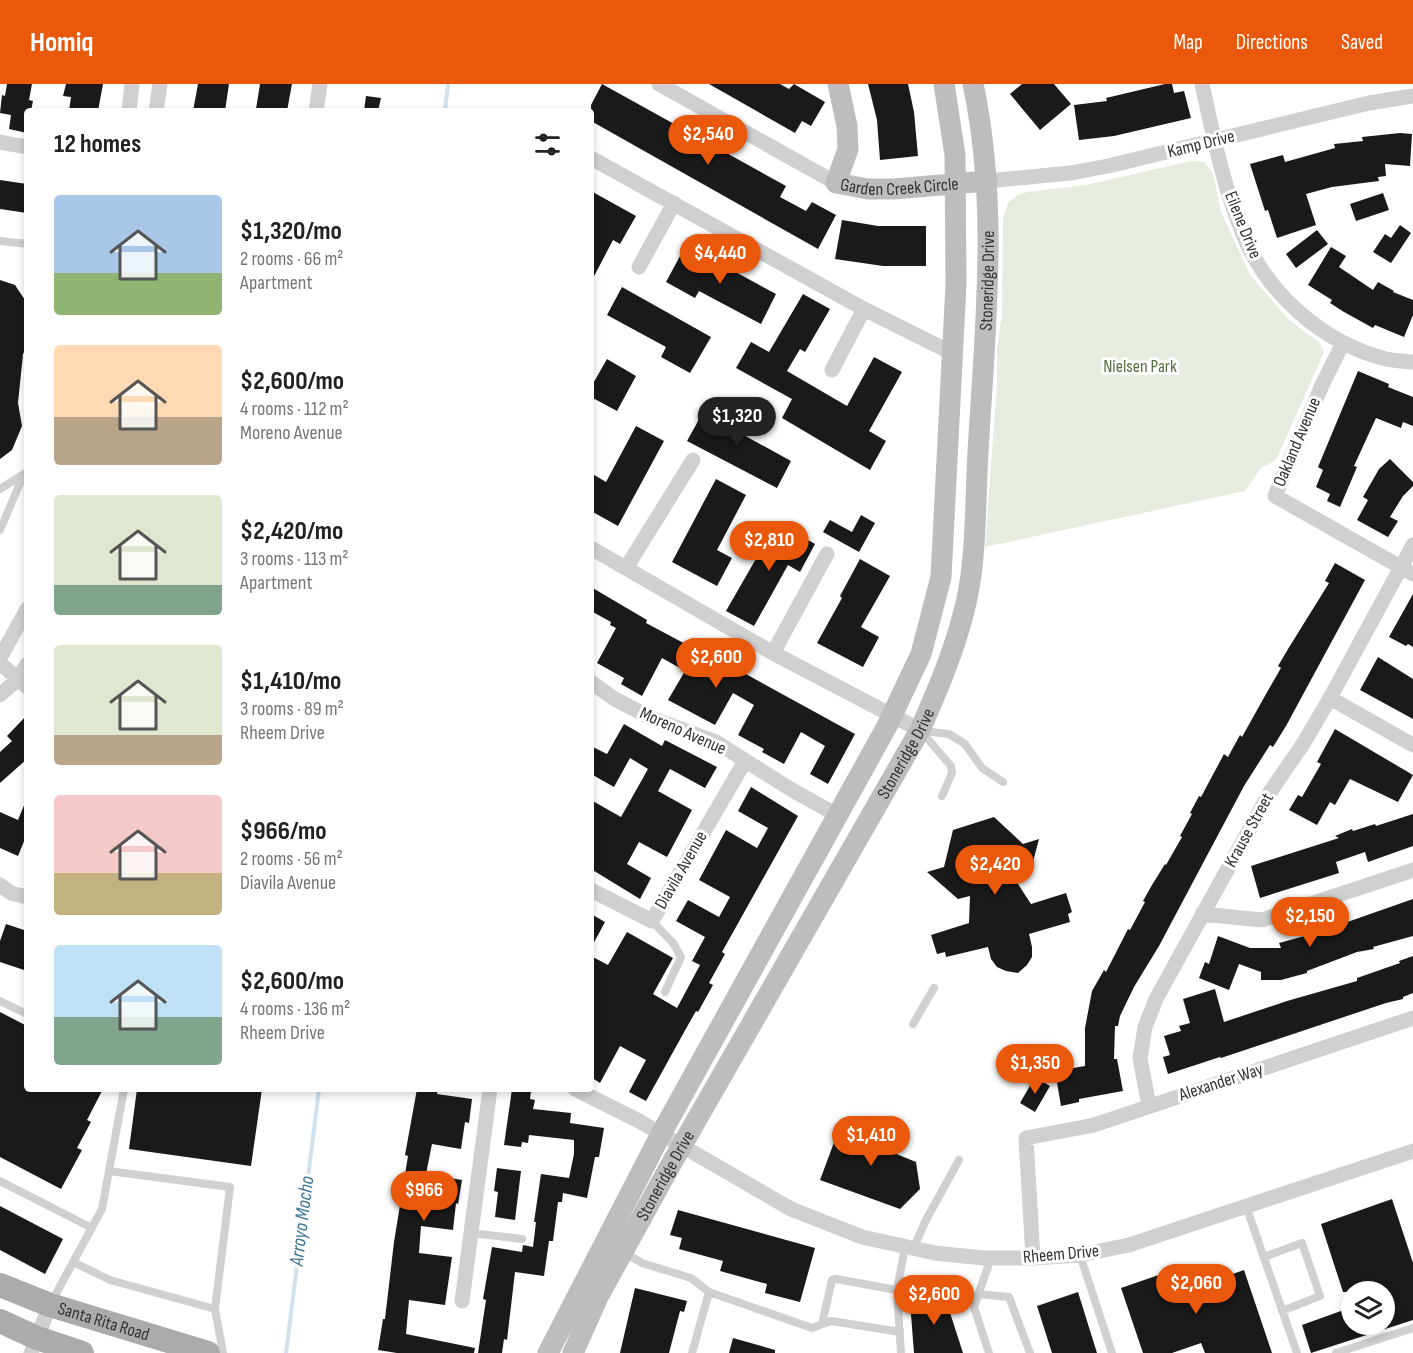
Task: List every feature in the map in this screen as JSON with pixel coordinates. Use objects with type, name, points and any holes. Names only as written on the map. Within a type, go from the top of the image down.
[{"type":"main road","points":[[836,183],[848,149],[847,126],[838,84]]},
{"type":"main road","name":"Stoneridge Drive","points":[[548,1353],[661,1134],[892,716],[921,654],[941,577],[956,284],[955,155],[944,84]]},
{"type":"main road","name":"Stoneridge Drive","points":[[573,1353],[622,1251],[920,730],[945,672],[965,609],[973,557],[989,275],[987,182],[973,84]]},
{"type":"main road","name":"Garden Creek Circle","points":[[836,183],[868,189],[885,189],[987,182]]},
{"type":"main road","name":"Santa Rita Road","points":[[0,1285],[50,1305],[208,1353]]},
{"type":"main road","name":"Santa Rita Road","points":[[0,1321],[34,1345],[82,1353]]},
{"type":"street","points":[[129,108],[132,84]]},
{"type":"street","points":[[156,108],[160,84]]},
{"type":"street","points":[[316,108],[320,84]]},
{"type":"street","name":"Garden Creek Circle","points":[[659,84],[836,183]]},
{"type":"street","name":"Eilene Drive","points":[[1202,84],[1215,141],[1243,235],[1261,269],[1280,294],[1311,322],[1343,343],[1386,359],[1413,362]]},
{"type":"street","name":"Kamp Drive","points":[[987,182],[1071,173],[1370,103],[1413,96]]},
{"type":"street","points":[[0,142],[24,146]]},
{"type":"street","points":[[594,160],[864,309],[952,353]]},
{"type":"street","points":[[639,267],[674,203]]},
{"type":"street","points":[[832,370],[864,309]]},
{"type":"street","name":"Oakland Avenue","points":[[1343,343],[1322,385],[1275,496],[1406,570]]},
{"type":"street","points":[[626,568],[693,460]]},
{"type":"street","name":"Krause Street","points":[[1149,1106],[1140,1058],[1145,1027],[1156,999],[1270,792],[1303,744],[1406,570],[1413,545]]},
{"type":"street","points":[[594,550],[773,653],[920,730]]},
{"type":"street","points":[[773,653],[827,554]]},
{"type":"street","points":[[0,658],[24,614]]},
{"type":"street","points":[[0,663],[22,684],[0,695]]},
{"type":"street","name":"Moreno Avenue","points":[[594,684],[613,698],[651,718],[716,742],[792,790],[837,815]]},
{"type":"street","points":[[1330,698],[1413,745]]},
{"type":"street","name":"Diavila Avenue","points":[[594,892],[652,921],[745,761]]},
{"type":"street","points":[[1202,914],[1262,920],[1413,870]]},
{"type":"street","points":[[0,885],[11,893],[24,896]]},
{"type":"street","name":"Alexander Way","points":[[1033,1258],[1026,1138],[1094,1125],[1413,1018]]},
{"type":"street","points":[[462,1302],[490,1092]]},
{"type":"street","name":"Rheem Drive","points":[[581,1092],[661,1134],[791,1209],[862,1237],[935,1254],[991,1258],[1080,1255],[1129,1245],[1413,1151]]},
{"type":"street","points":[[34,1345],[50,1305]]},
{"type":"lane","points":[[0,241],[24,244]]},
{"type":"lane","points":[[0,489],[24,473]]},
{"type":"lane","points":[[0,530],[24,474]]},
{"type":"lane","points":[[920,730],[949,734],[965,744],[982,768],[1003,782]]},
{"type":"lane","points":[[920,730],[951,766],[952,773],[942,796]]},
{"type":"lane","points":[[652,921],[673,943],[681,957],[665,992]]},
{"type":"lane","points":[[913,1024],[934,988]]},
{"type":"lane","points":[[0,1001],[24,1013]]},
{"type":"lane","points":[[50,1305],[102,1209],[122,1092]]},
{"type":"lane","points":[[901,1353],[897,1290],[909,1248],[959,1160]]},
{"type":"lane","points":[[109,1171],[230,1187],[214,1309],[223,1353]]},
{"type":"lane","points":[[0,1181],[92,1228]]},
{"type":"lane","points":[[1246,1206],[1297,1353]]},
{"type":"lane","points":[[471,1233],[522,1239]]},
{"type":"lane","points":[[1264,1257],[1302,1243],[1320,1296],[1282,1311]]},
{"type":"lane","points":[[622,1251],[642,1263],[692,1278],[709,1292],[812,1328],[831,1321],[900,1332]]},
{"type":"lane","points":[[1080,1255],[1112,1353]]},
{"type":"lane","points":[[989,1353],[974,1307],[991,1258]]},
{"type":"lane","points":[[73,1262],[110,1280],[214,1309]]},
{"type":"lane","points":[[822,1324],[832,1280],[897,1290]]},
{"type":"lane","points":[[692,1353],[709,1292]]},
{"type":"lane","points":[[978,1294],[1009,1297],[1030,1353]]},
{"type":"lane","points":[[1336,1353],[1413,1328]]},
{"type":"green space","name":"Nielsen Park","points":[[1191,161],[1204,162],[1213,173],[1221,212],[1250,275],[1289,320],[1320,343],[1324,352],[1276,460],[1261,468],[1245,491],[985,547],[997,384],[997,350],[1002,312],[1003,218],[1008,203],[1016,196],[1026,192],[1086,185]]},
{"type":"building","points":[[7,84],[32,84],[29,100],[33,101],[32,108],[24,108],[24,132],[9,129],[11,115],[0,113],[2,95],[5,96]]},
{"type":"building","points":[[66,84],[103,84],[99,108],[69,108],[71,97],[63,96]]},
{"type":"building","points":[[198,84],[229,84],[225,108],[194,108]]},
{"type":"building","points":[[260,84],[292,84],[288,108],[256,108]]},
{"type":"building","points":[[602,84],[786,186],[780,197],[806,211],[812,202],[836,215],[818,249],[594,123],[594,108],[591,108]]},
{"type":"building","points":[[709,84],[780,84],[789,89],[794,84],[825,102],[811,126],[802,121],[795,133]]},
{"type":"building","points":[[868,84],[908,84],[914,112],[918,156],[880,160],[877,120]]},
{"type":"building","points":[[1022,84],[1054,84],[1071,104],[1040,130],[1010,94]]},
{"type":"building","points":[[1172,84],[1174,93],[1184,91],[1191,118],[1114,136],[1079,140],[1074,105],[1107,101],[1106,98]]},
{"type":"building","points":[[366,96],[381,98],[379,108],[364,108]]},
{"type":"building","points":[[1412,134],[1410,166],[1385,164],[1386,176],[1378,177],[1379,181],[1332,187],[1306,194],[1316,225],[1277,238],[1268,210],[1265,211],[1250,164],[1283,155],[1285,162],[1335,148],[1334,144],[1363,141],[1362,137]]},
{"type":"building","points":[[0,180],[24,184],[24,213],[0,209]]},
{"type":"building","points":[[594,193],[636,216],[620,244],[613,240],[594,276]]},
{"type":"building","points":[[1383,193],[1389,210],[1356,221],[1350,204]]},
{"type":"building","points":[[842,220],[878,226],[926,226],[926,266],[883,266],[835,259]]},
{"type":"building","points":[[1400,225],[1411,233],[1391,263],[1373,252],[1385,234],[1391,238]]},
{"type":"building","points":[[1317,230],[1328,244],[1296,268],[1286,254]]},
{"type":"building","points":[[686,245],[776,294],[761,324],[699,291],[695,298],[666,282]]},
{"type":"building","points":[[1331,247],[1346,256],[1339,267],[1373,290],[1378,282],[1393,292],[1413,300],[1413,315],[1404,337],[1375,325],[1373,328],[1330,303],[1332,300],[1308,285]]},
{"type":"building","points":[[0,280],[15,285],[24,298],[24,352],[18,403],[22,426],[12,450],[0,459]]},
{"type":"building","points":[[622,287],[711,337],[690,373],[661,357],[666,347],[607,315]]},
{"type":"building","points":[[803,294],[830,309],[805,352],[800,349],[787,371],[847,406],[874,357],[902,372],[869,431],[886,441],[870,470],[782,418],[792,399],[736,368],[751,342],[769,352]]},
{"type":"building","points":[[607,359],[636,376],[617,411],[594,399],[594,382]]},
{"type":"building","points":[[1358,371],[1413,397],[1413,426],[1403,422],[1401,428],[1376,418],[1354,466],[1357,467],[1340,507],[1327,501],[1330,494],[1316,487],[1323,470],[1318,467]]},
{"type":"building","points":[[707,405],[735,421],[731,428],[791,461],[777,488],[687,441]]},
{"type":"building","points":[[636,426],[664,441],[618,526],[594,513],[594,475],[606,482]]},
{"type":"building","points":[[1390,459],[1413,482],[1413,486],[1403,496],[1390,517],[1398,521],[1388,537],[1357,520],[1368,500],[1363,497],[1379,469]]},
{"type":"building","points":[[716,479],[746,495],[717,550],[732,558],[717,586],[672,562]]},
{"type":"building","points":[[861,515],[875,523],[859,552],[823,532],[830,520],[852,532]]},
{"type":"building","points":[[777,522],[815,544],[800,572],[788,565],[754,626],[726,611]]},
{"type":"building","points":[[860,559],[890,576],[861,627],[879,637],[863,667],[817,643]]},
{"type":"building","points":[[1335,563],[1365,580],[1286,726],[1273,747],[1270,745],[1244,786],[1159,946],[1134,987],[1120,1016],[1118,1026],[1115,1026],[1114,1059],[1117,1059],[1123,1091],[1079,1099],[1079,1102],[1061,1106],[1055,1071],[1085,1066],[1085,1028],[1092,991],[1104,970],[1106,972],[1152,885],[1182,837],[1180,836],[1199,796],[1201,797],[1224,754],[1228,757],[1240,735],[1242,737],[1281,668],[1278,666],[1329,583],[1325,581]]},
{"type":"building","points":[[594,589],[647,620],[646,623],[723,664],[724,662],[855,734],[828,784],[810,774],[825,746],[801,732],[784,764],[762,752],[764,749],[738,735],[754,705],[733,693],[715,725],[668,700],[685,671],[662,658],[642,696],[621,684],[624,678],[597,663],[616,628],[610,625],[611,622],[594,613]]},
{"type":"building","points":[[1413,594],[1413,647],[1389,637]]},
{"type":"building","points":[[1378,657],[1413,679],[1413,719],[1360,690]]},
{"type":"building","points":[[24,718],[24,762],[0,783],[0,752],[12,741],[7,736]]},
{"type":"building","points":[[624,724],[662,746],[665,740],[717,767],[705,788],[670,769],[658,791],[692,810],[667,857],[639,842],[627,864],[651,878],[640,899],[594,871],[594,802],[621,817],[648,769],[630,758],[614,787],[594,776],[594,748],[607,754]]},
{"type":"building","points":[[1335,729],[1413,775],[1398,802],[1350,779],[1335,805],[1330,802],[1317,825],[1289,810],[1298,795],[1302,797],[1321,764],[1317,762]]},
{"type":"building","points":[[751,787],[798,816],[722,952],[725,954],[709,983],[713,985],[646,1101],[629,1092],[646,1060],[620,1046],[600,1083],[594,1079],[594,958],[608,965],[627,932],[673,958],[653,994],[677,1008],[700,965],[692,961],[705,937],[676,921],[688,900],[719,917],[730,897],[699,880],[726,830],[757,848],[768,828],[738,811]]},
{"type":"building","points":[[24,805],[24,841],[18,856],[0,848],[0,812],[18,820]]},
{"type":"building","points":[[1413,814],[1413,846],[1368,862],[1365,852],[1336,862],[1339,873],[1260,898],[1251,866],[1339,838],[1335,836],[1352,829],[1353,831],[1375,824],[1376,826]]},
{"type":"building","points":[[994,817],[1023,844],[1039,839],[1029,877],[1016,881],[1031,904],[1066,893],[1072,912],[1068,914],[1070,922],[1029,934],[1032,957],[1018,973],[997,967],[991,959],[988,947],[946,957],[945,952],[937,954],[931,935],[969,923],[970,896],[958,899],[927,872],[944,867],[953,830]]},
{"type":"building","points":[[1413,899],[1413,936],[1357,952],[1307,971],[1307,973],[1281,980],[1261,980],[1261,972],[1239,964],[1229,990],[1199,978],[1205,962],[1209,964],[1218,936],[1250,948],[1281,948],[1279,943],[1316,933]]},
{"type":"building","points":[[594,916],[605,922],[594,942]]},
{"type":"building","points":[[6,924],[24,930],[24,970],[0,962],[0,941]]},
{"type":"building","points":[[1413,956],[1413,993],[1403,999],[1168,1074],[1163,1057],[1170,1055],[1164,1036],[1181,1031],[1179,1026],[1190,1023],[1183,999],[1215,989],[1224,1022],[1357,981],[1357,978]]},
{"type":"building","points":[[0,1012],[24,1024],[24,1092],[101,1092],[87,1120],[91,1122],[77,1148],[82,1150],[61,1189],[0,1157]]},
{"type":"building","points":[[1035,1077],[1050,1086],[1035,1112],[1020,1103]]},
{"type":"building","points":[[137,1092],[262,1092],[251,1166],[129,1149]]},
{"type":"building","points":[[416,1092],[438,1092],[437,1094],[472,1099],[469,1123],[465,1122],[461,1149],[432,1144],[426,1174],[462,1180],[458,1204],[456,1203],[453,1230],[421,1226],[419,1253],[452,1257],[445,1305],[409,1300],[406,1334],[475,1348],[474,1353],[397,1353],[378,1350],[383,1319],[385,1319],[394,1242],[408,1156],[405,1155]]},
{"type":"building","points":[[512,1092],[531,1092],[530,1099],[535,1100],[533,1109],[571,1113],[570,1123],[604,1128],[599,1157],[595,1157],[587,1198],[563,1193],[562,1202],[558,1202],[553,1241],[549,1241],[544,1276],[515,1272],[507,1340],[504,1339],[502,1353],[478,1353],[486,1300],[483,1299],[492,1247],[522,1252],[523,1245],[533,1247],[541,1174],[569,1178],[574,1154],[574,1140],[529,1135],[528,1143],[522,1142],[521,1147],[504,1145]]},
{"type":"building","points":[[842,1121],[898,1141],[894,1153],[916,1162],[920,1189],[900,1209],[820,1180]]},
{"type":"building","points":[[497,1168],[521,1171],[515,1220],[495,1217],[498,1192],[494,1191]]},
{"type":"building","points":[[1392,1199],[1413,1263],[1413,1320],[1395,1326],[1395,1281],[1341,1281],[1341,1286],[1321,1224]]},
{"type":"building","points":[[0,1206],[63,1239],[45,1274],[0,1250]]},
{"type":"building","points":[[678,1210],[815,1248],[800,1302],[765,1293],[767,1284],[720,1271],[723,1261],[679,1249],[682,1238],[670,1235]]},
{"type":"building","points":[[1176,1269],[1184,1291],[1244,1270],[1272,1353],[1205,1353],[1201,1343],[1172,1353],[1143,1353],[1121,1288]]},
{"type":"building","points":[[635,1288],[687,1301],[684,1312],[680,1311],[669,1353],[620,1353]]},
{"type":"building","points":[[943,1291],[963,1353],[914,1353],[910,1302]]},
{"type":"building","points":[[1078,1292],[1097,1353],[1052,1353],[1037,1306]]},
{"type":"building","points":[[1341,1311],[1341,1335],[1367,1335],[1311,1353],[1302,1325]]},
{"type":"building","points":[[733,1338],[775,1350],[775,1353],[729,1353]]},
{"type":"waterway","name":"Arroyo Mocho","points":[[445,108],[448,84]]},
{"type":"waterway","name":"Arroyo Mocho","points":[[286,1353],[319,1092]]}]
